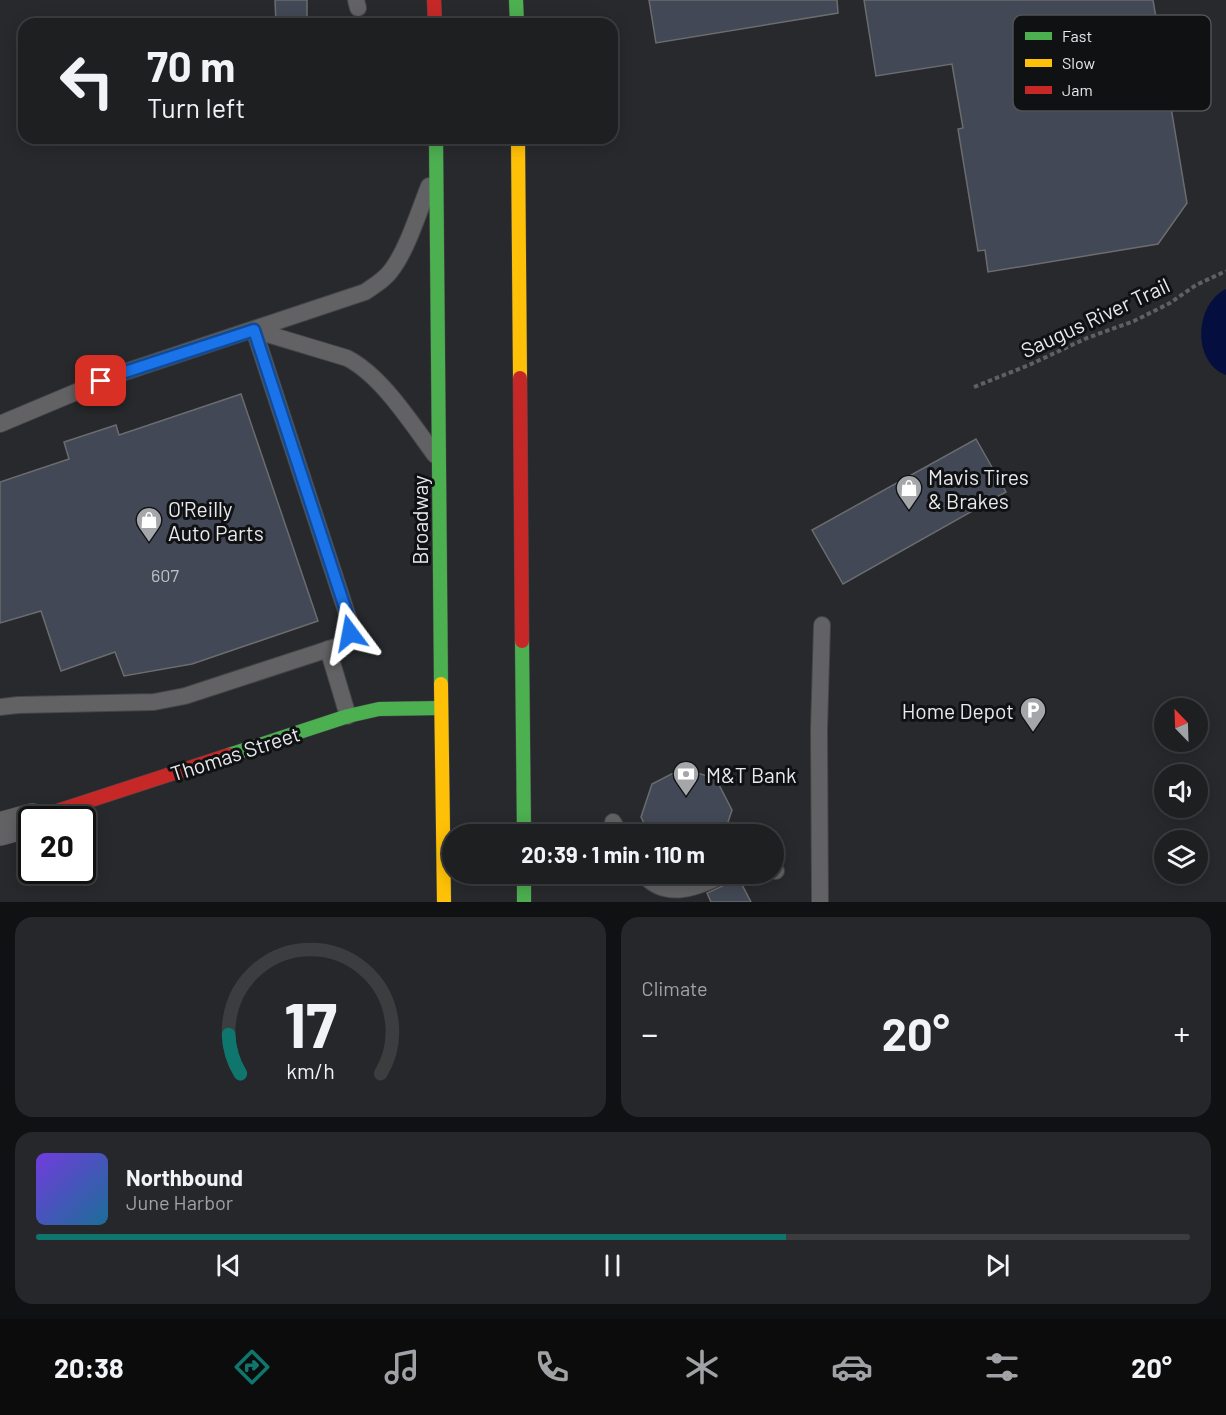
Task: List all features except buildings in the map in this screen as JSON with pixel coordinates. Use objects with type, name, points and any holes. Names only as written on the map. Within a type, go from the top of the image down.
[{"type":"main road","points":[[434,0],[435,18]]},
{"type":"main road","points":[[516,0],[517,18]]},
{"type":"main road","name":"Broadway","points":[[436,144],[444,902]]},
{"type":"main road","points":[[518,144],[524,824]]},
{"type":"main road","name":"Thomas Street","points":[[72,806],[348,716],[379,709],[441,708]]},
{"type":"main road","points":[[524,884],[524,902]]},
{"type":"street","name":"Thomas Street","points":[[0,829],[18,823]]},
{"type":"lane","points":[[0,424],[119,374],[365,292],[393,269],[402,254],[436,166]]},
{"type":"lane","points":[[254,330],[357,363],[377,380],[440,462]]},
{"type":"lane","points":[[0,707],[170,700],[338,646],[347,639],[350,633],[350,623],[254,330]]},
{"type":"lane","points":[[820,902],[819,730],[822,625]]},
{"type":"lane","points":[[328,649],[348,716]]},
{"type":"lane","points":[[529,884],[540,902]]},
{"type":"lane","points":[[651,884],[664,891],[676,892],[688,891],[703,884]]},
{"type":"path","name":"Saugus River Trail","points":[[974,387],[1087,338],[1134,321],[1170,303],[1196,285],[1226,271]]},
{"type":"shaded area","points":[[1226,289],[1226,375],[1207,359],[1201,333],[1208,307],[1215,297]]},
{"type":"traffic: fast","points":[[516,0],[517,18]]},
{"type":"traffic: fast","points":[[436,144],[441,684]]},
{"type":"traffic: fast","points":[[522,641],[524,824]]},
{"type":"traffic: fast","points":[[229,755],[348,716],[379,709],[441,708]]},
{"type":"traffic: fast","points":[[524,884],[524,902]]},
{"type":"traffic: slow","points":[[518,144],[520,378]]},
{"type":"traffic: slow","points":[[441,684],[444,902]]},
{"type":"traffic: jam","points":[[434,0],[435,18]]},
{"type":"traffic: jam","points":[[520,378],[522,641]]},
{"type":"traffic: jam","points":[[73,806],[229,755]]},
{"type":"place","name":"Mavis Tires & Brakes","points":[[909,511]]},
{"type":"place","name":"O'Reilly Auto Parts","points":[[149,543]]},
{"type":"place","name":"Home Depot","points":[[1033,733]]},
{"type":"place","name":"M&T Bank","points":[[686,797]]},
{"type":"route","points":[[101,381],[254,330],[350,623],[350,633]]}]
